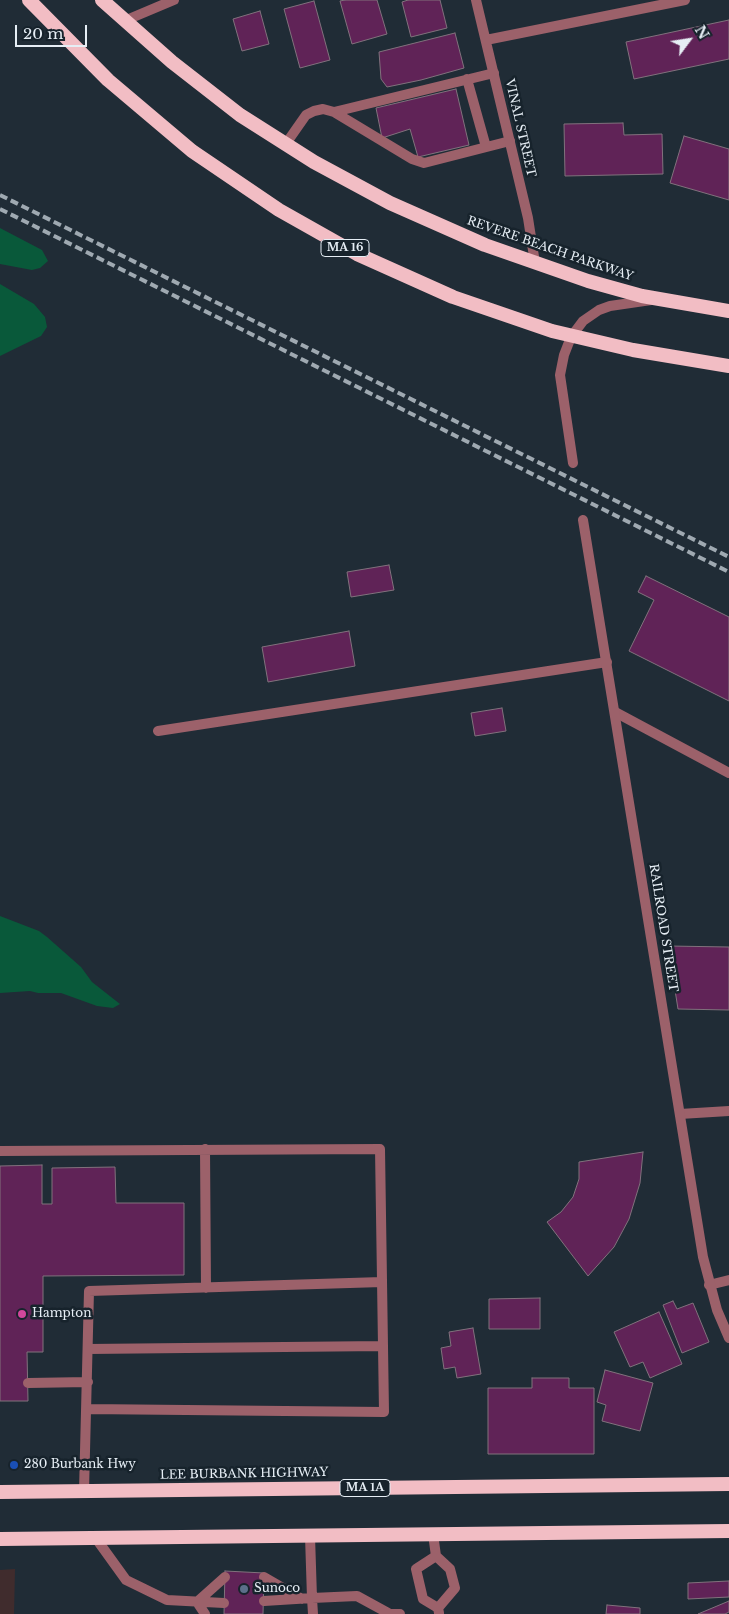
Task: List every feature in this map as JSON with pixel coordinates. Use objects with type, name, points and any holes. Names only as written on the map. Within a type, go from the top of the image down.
[{"type":"highway","name":"MA 16","points":[[29,0],[77,51],[124,95],[192,151],[273,206],[337,244],[395,272],[471,304],[571,337],[654,354],[729,366]]},
{"type":"highway","name":"REVERE BEACH PARKWAY","points":[[102,0],[124,21],[206,89],[285,144],[330,171],[409,212],[471,240],[588,281],[658,300],[729,311]]},
{"type":"highway","name":"LEE BURBANK HIGHWAY","points":[[0,1492],[729,1484]]},
{"type":"highway","points":[[0,1538],[729,1531]]},
{"type":"highway","points":[[679,1532],[729,1538]]},
{"type":"street","points":[[124,21],[174,0]]},
{"type":"street","name":"VINAL STREET","points":[[476,0],[528,218],[535,263]]},
{"type":"street","points":[[486,40],[685,0]]},
{"type":"street","points":[[334,112],[494,73]]},
{"type":"street","points":[[467,79],[486,147]]},
{"type":"street","points":[[285,144],[309,113],[323,109],[334,112],[412,158],[424,163],[510,141]]},
{"type":"street","points":[[574,463],[560,375],[562,361],[571,337],[583,321],[599,310],[610,306],[658,300]]},
{"type":"street","name":"RAILROAD STREET","points":[[583,520],[680,1114],[710,1284],[716,1310],[729,1338]]},
{"type":"street","points":[[158,732],[607,662]]},
{"type":"street","points":[[615,712],[729,773]]},
{"type":"street","points":[[680,1114],[729,1111]]},
{"type":"street","points":[[205,1149],[206,1288]]},
{"type":"street","points":[[0,1151],[380,1149],[384,1412],[87,1409]]},
{"type":"street","points":[[710,1284],[729,1280]]},
{"type":"street","points":[[84,1491],[90,1291],[382,1282]]},
{"type":"street","points":[[88,1349],[383,1346]]},
{"type":"street","points":[[28,1383],[88,1382]]},
{"type":"street","points":[[432,1534],[436,1556],[450,1569],[455,1588],[439,1611],[423,1599],[416,1569],[436,1556]]},
{"type":"street","points":[[310,1536],[307,1598],[313,1614]]},
{"type":"street","points":[[95,1537],[126,1580],[167,1600],[224,1603]]},
{"type":"street","points":[[196,1602],[225,1577]]},
{"type":"street","points":[[264,1577],[307,1598]]},
{"type":"street","points":[[264,1601],[357,1596],[388,1614],[400,1614]]},
{"type":"street","points":[[196,1602],[205,1614]]},
{"type":"shaded area","points":[[15,1569],[14,1614],[0,1614],[0,1570]]},
{"type":"green space","points":[[0,228],[42,250],[48,261],[40,268],[32,270],[0,264]]},
{"type":"green space","points":[[0,284],[34,304],[45,317],[47,327],[41,336],[0,356]]},
{"type":"green space","points":[[0,916],[39,931],[81,967],[92,982],[120,1004],[113,1008],[97,1006],[61,993],[30,991],[0,993]]},
{"type":"building","points":[[377,0],[387,34],[352,44],[340,1]]},
{"type":"building","points":[[408,0],[440,0],[447,28],[411,37],[402,2]]},
{"type":"building","points":[[314,1],[330,60],[300,68],[284,9]]},
{"type":"building","points":[[260,11],[269,44],[242,51],[233,19]]},
{"type":"building","points":[[729,20],[729,59],[634,79],[626,42]]},
{"type":"building","points":[[455,33],[464,68],[387,87],[381,79],[379,52]]},
{"type":"building","points":[[456,89],[469,145],[418,157],[410,129],[382,138],[376,108]]},
{"type":"building","points":[[623,123],[624,135],[662,134],[663,174],[565,176],[564,124]]},
{"type":"building","points":[[684,136],[729,149],[729,200],[670,183]]},
{"type":"building","points":[[389,565],[394,590],[351,597],[347,572]]},
{"type":"building","points":[[646,576],[729,617],[729,701],[629,651],[654,600],[638,592]]},
{"type":"building","points":[[349,631],[355,666],[268,682],[262,647]]},
{"type":"building","points":[[502,708],[506,731],[475,736],[471,713]]},
{"type":"building","points":[[668,946],[729,947],[729,1010],[678,1009]]},
{"type":"building","points":[[643,1152],[640,1183],[629,1219],[614,1247],[588,1276],[547,1222],[561,1212],[573,1197],[579,1179],[579,1162]]},
{"type":"building","name":"Hampton","points":[[42,1165],[42,1204],[52,1204],[52,1168],[115,1167],[116,1203],[184,1203],[184,1275],[43,1276],[43,1352],[27,1352],[28,1401],[0,1401],[0,1166]]},
{"type":"building","points":[[540,1298],[540,1329],[489,1329],[489,1299]]},
{"type":"building","points":[[673,1301],[677,1309],[693,1303],[709,1342],[682,1353],[663,1305]]},
{"type":"building","points":[[659,1312],[682,1364],[650,1378],[643,1362],[630,1367],[614,1332]]},
{"type":"building","points":[[473,1328],[481,1374],[457,1378],[455,1367],[444,1369],[441,1348],[451,1346],[449,1332]]},
{"type":"building","points":[[605,1370],[653,1383],[640,1431],[602,1421],[606,1405],[597,1402]]},
{"type":"building","points":[[532,1378],[569,1378],[569,1388],[594,1388],[594,1454],[488,1454],[488,1388],[532,1388]]},
{"type":"building","name":"Sunoco","points":[[225,1571],[264,1573],[263,1614],[224,1614]]},
{"type":"building","points":[[729,1581],[729,1597],[688,1599],[688,1583]]},
{"type":"building","points":[[729,1601],[729,1612],[725,1614],[698,1614]]},
{"type":"building","points":[[607,1605],[640,1608],[640,1614],[606,1614]]},
{"type":"railway","points":[[0,195],[729,557]]},
{"type":"railway","points":[[0,209],[729,572]]},
{"type":"place","name":"Hampton","points":[[22,1314]]},
{"type":"place","name":"280 Burbank Hwy","points":[[14,1465]]},
{"type":"place","name":"Sunoco","points":[[244,1589]]}]
